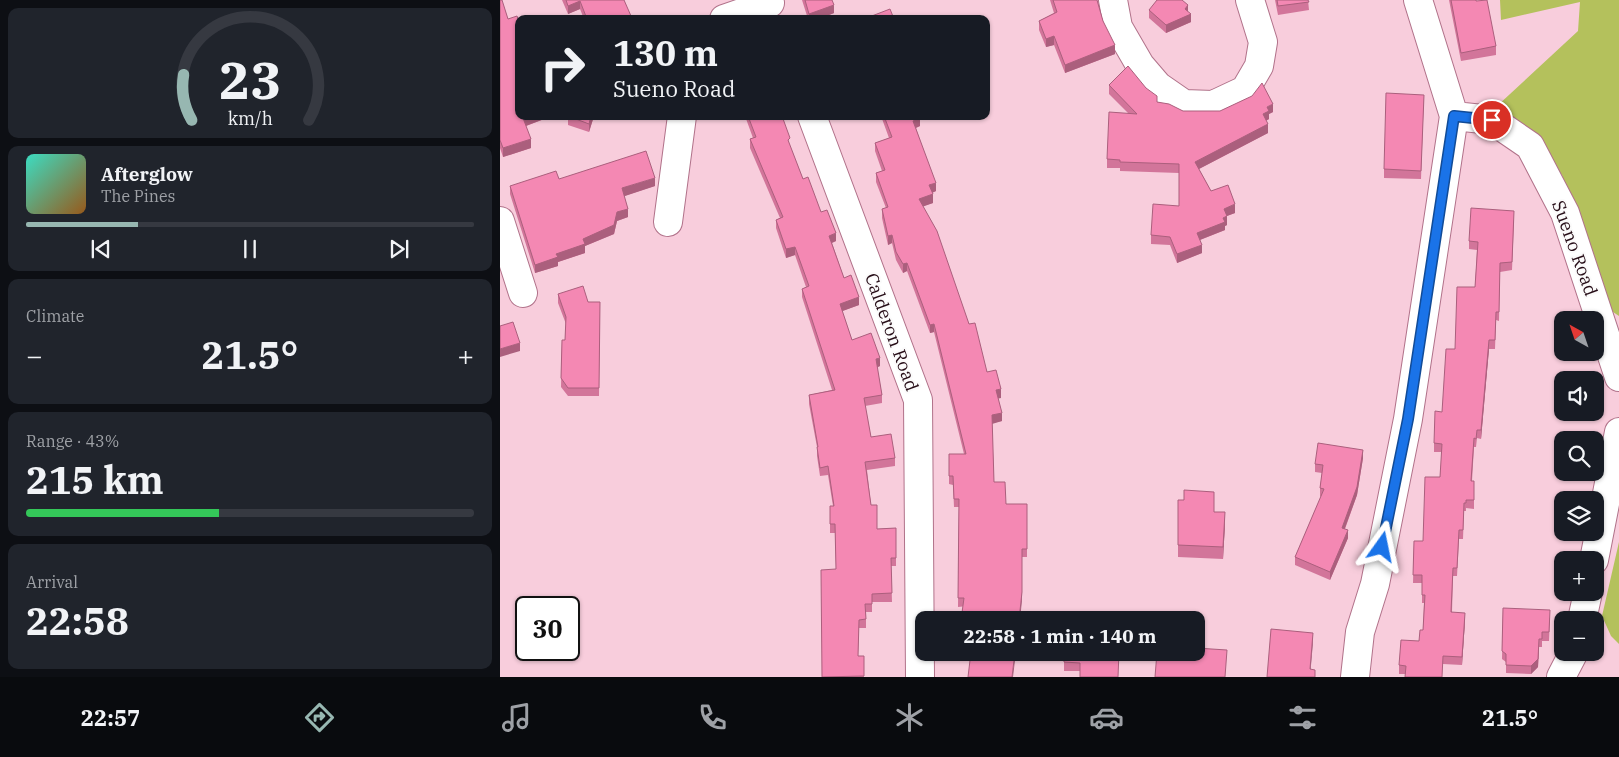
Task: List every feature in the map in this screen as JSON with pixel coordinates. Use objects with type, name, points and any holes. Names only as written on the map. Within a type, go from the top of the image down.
[{"type":"street","points":[[1113,0],[1118,27],[1140,64],[1158,86],[1184,104],[1213,105],[1245,90],[1259,66],[1263,42],[1250,0]]},
{"type":"street","points":[[1355,677],[1360,632],[1375,584],[1408,419],[1454,116],[1418,0]]},
{"type":"street","points":[[740,15],[772,7]]},
{"type":"street","name":"Sueno Road","points":[[1454,116],[1492,120],[1530,146],[1565,213],[1619,377]]},
{"type":"street","points":[[668,222],[681,120]]},
{"type":"street","name":"Calderon Road","points":[[813,120],[918,400],[920,677]]},
{"type":"street","points":[[500,222],[523,293]]},
{"type":"street","points":[[1596,551],[1619,432]]},
{"type":"street","points":[[1560,677],[1569,661]]},
{"type":"green space","points":[[1500,0],[1619,0],[1619,316],[1607,308],[1562,175],[1535,141],[1497,106],[1578,31],[1580,2],[1501,20]]},
{"type":"green space","points":[[1619,542],[1619,644],[1611,636],[1604,620],[1603,611]]},
{"type":"building","points":[[500,0],[502,0],[508,19],[515,17],[515,120],[524,120],[531,139],[503,148],[500,140]]},
{"type":"building","points":[[566,0],[624,0],[631,15],[585,15],[580,1],[568,6]]},
{"type":"building","points":[[805,0],[832,0],[834,5],[809,14]]},
{"type":"building","points":[[1053,0],[1097,0],[1103,21],[1115,45],[1065,65],[1054,36],[1046,39],[1039,21],[1057,12]]},
{"type":"building","points":[[1157,0],[1182,0],[1188,5],[1185,9],[1191,14],[1166,25],[1149,10]]},
{"type":"building","points":[[1277,0],[1308,0],[1309,2],[1278,6]]},
{"type":"building","points":[[1451,0],[1487,0],[1496,46],[1461,53]]},
{"type":"building","points":[[890,9],[892,15],[874,15]]},
{"type":"building","points":[[1128,66],[1146,88],[1157,96],[1157,102],[1169,104],[1183,111],[1220,111],[1252,96],[1262,83],[1273,104],[1267,107],[1269,111],[1263,114],[1268,124],[1195,162],[1211,191],[1228,185],[1235,204],[1224,209],[1227,216],[1223,218],[1225,222],[1197,233],[1202,245],[1177,254],[1170,237],[1151,235],[1153,204],[1179,206],[1179,164],[1120,162],[1120,160],[1107,159],[1109,112],[1137,114],[1109,85]]},
{"type":"building","points":[[1386,93],[1424,95],[1421,171],[1384,169]]},
{"type":"building","points":[[578,120],[590,120],[589,124]]},
{"type":"building","points":[[750,120],[783,120],[790,138],[788,140],[803,179],[808,177],[821,212],[827,210],[836,233],[829,236],[844,278],[851,275],[859,297],[840,304],[852,340],[871,333],[880,358],[876,359],[882,395],[864,398],[871,437],[891,434],[895,458],[865,462],[871,505],[877,505],[877,529],[896,528],[896,558],[891,558],[892,593],[872,594],[872,604],[865,604],[866,619],[859,620],[858,656],[864,656],[864,676],[822,677],[821,570],[836,569],[835,524],[830,524],[830,506],[834,506],[828,466],[820,468],[809,395],[835,390],[802,289],[809,286],[795,247],[786,249],[776,220],[783,217],[750,139],[756,137]]},
{"type":"building","points":[[886,120],[915,120],[913,121],[936,183],[929,185],[933,194],[919,199],[937,231],[969,324],[975,323],[987,372],[996,370],[1001,389],[996,390],[1002,413],[992,415],[994,482],[1005,482],[1006,504],[1027,504],[1027,549],[1022,549],[1020,611],[962,611],[964,598],[958,598],[959,499],[954,499],[953,476],[949,476],[949,454],[966,454],[934,324],[930,325],[907,263],[903,264],[896,252],[892,235],[888,236],[882,209],[888,207],[876,173],[885,170],[875,143],[892,137]]},
{"type":"building","points":[[646,151],[655,178],[622,188],[628,209],[617,212],[614,225],[583,239],[585,244],[556,254],[558,257],[535,265],[510,186],[556,171],[559,179]]},
{"type":"building","points":[[1471,208],[1514,211],[1512,262],[1500,263],[1499,312],[1496,312],[1495,340],[1489,340],[1481,430],[1477,430],[1476,439],[1474,438],[1471,481],[1474,481],[1474,500],[1466,500],[1466,503],[1464,503],[1463,530],[1459,530],[1457,568],[1453,568],[1451,612],[1465,613],[1462,657],[1443,656],[1442,677],[1405,677],[1406,666],[1399,665],[1401,640],[1419,641],[1420,630],[1423,630],[1425,595],[1422,595],[1422,575],[1413,575],[1414,541],[1423,541],[1425,477],[1440,477],[1442,444],[1434,443],[1435,411],[1442,412],[1446,349],[1455,349],[1457,287],[1475,287],[1478,242],[1469,241]]},
{"type":"building","points":[[583,286],[588,302],[600,302],[599,388],[568,388],[561,378],[562,340],[565,340],[566,317],[558,294]]},
{"type":"building","points":[[513,322],[520,343],[500,349],[500,326]]},
{"type":"building","points":[[1318,443],[1363,450],[1357,487],[1342,528],[1348,530],[1330,572],[1295,557],[1324,489],[1320,488],[1323,465],[1315,464]]},
{"type":"building","points":[[1184,490],[1214,492],[1214,512],[1225,512],[1223,547],[1178,545],[1178,500],[1184,500]]},
{"type":"building","points":[[1503,608],[1550,610],[1549,632],[1542,632],[1542,639],[1539,639],[1538,659],[1531,666],[1506,665],[1506,654],[1502,651]]},
{"type":"building","points":[[1271,629],[1313,633],[1310,669],[1315,670],[1315,677],[1267,677]]},
{"type":"building","points":[[1205,649],[1227,650],[1225,677],[1155,677],[1156,661],[1205,661]]},
{"type":"building","points":[[970,661],[1014,661],[1012,677],[968,677]]},
{"type":"building","points":[[1119,661],[1118,677],[1080,677],[1080,663],[1064,662]]},
{"type":"route","points":[[1382,547],[1408,419],[1454,116],[1492,120]]}]
